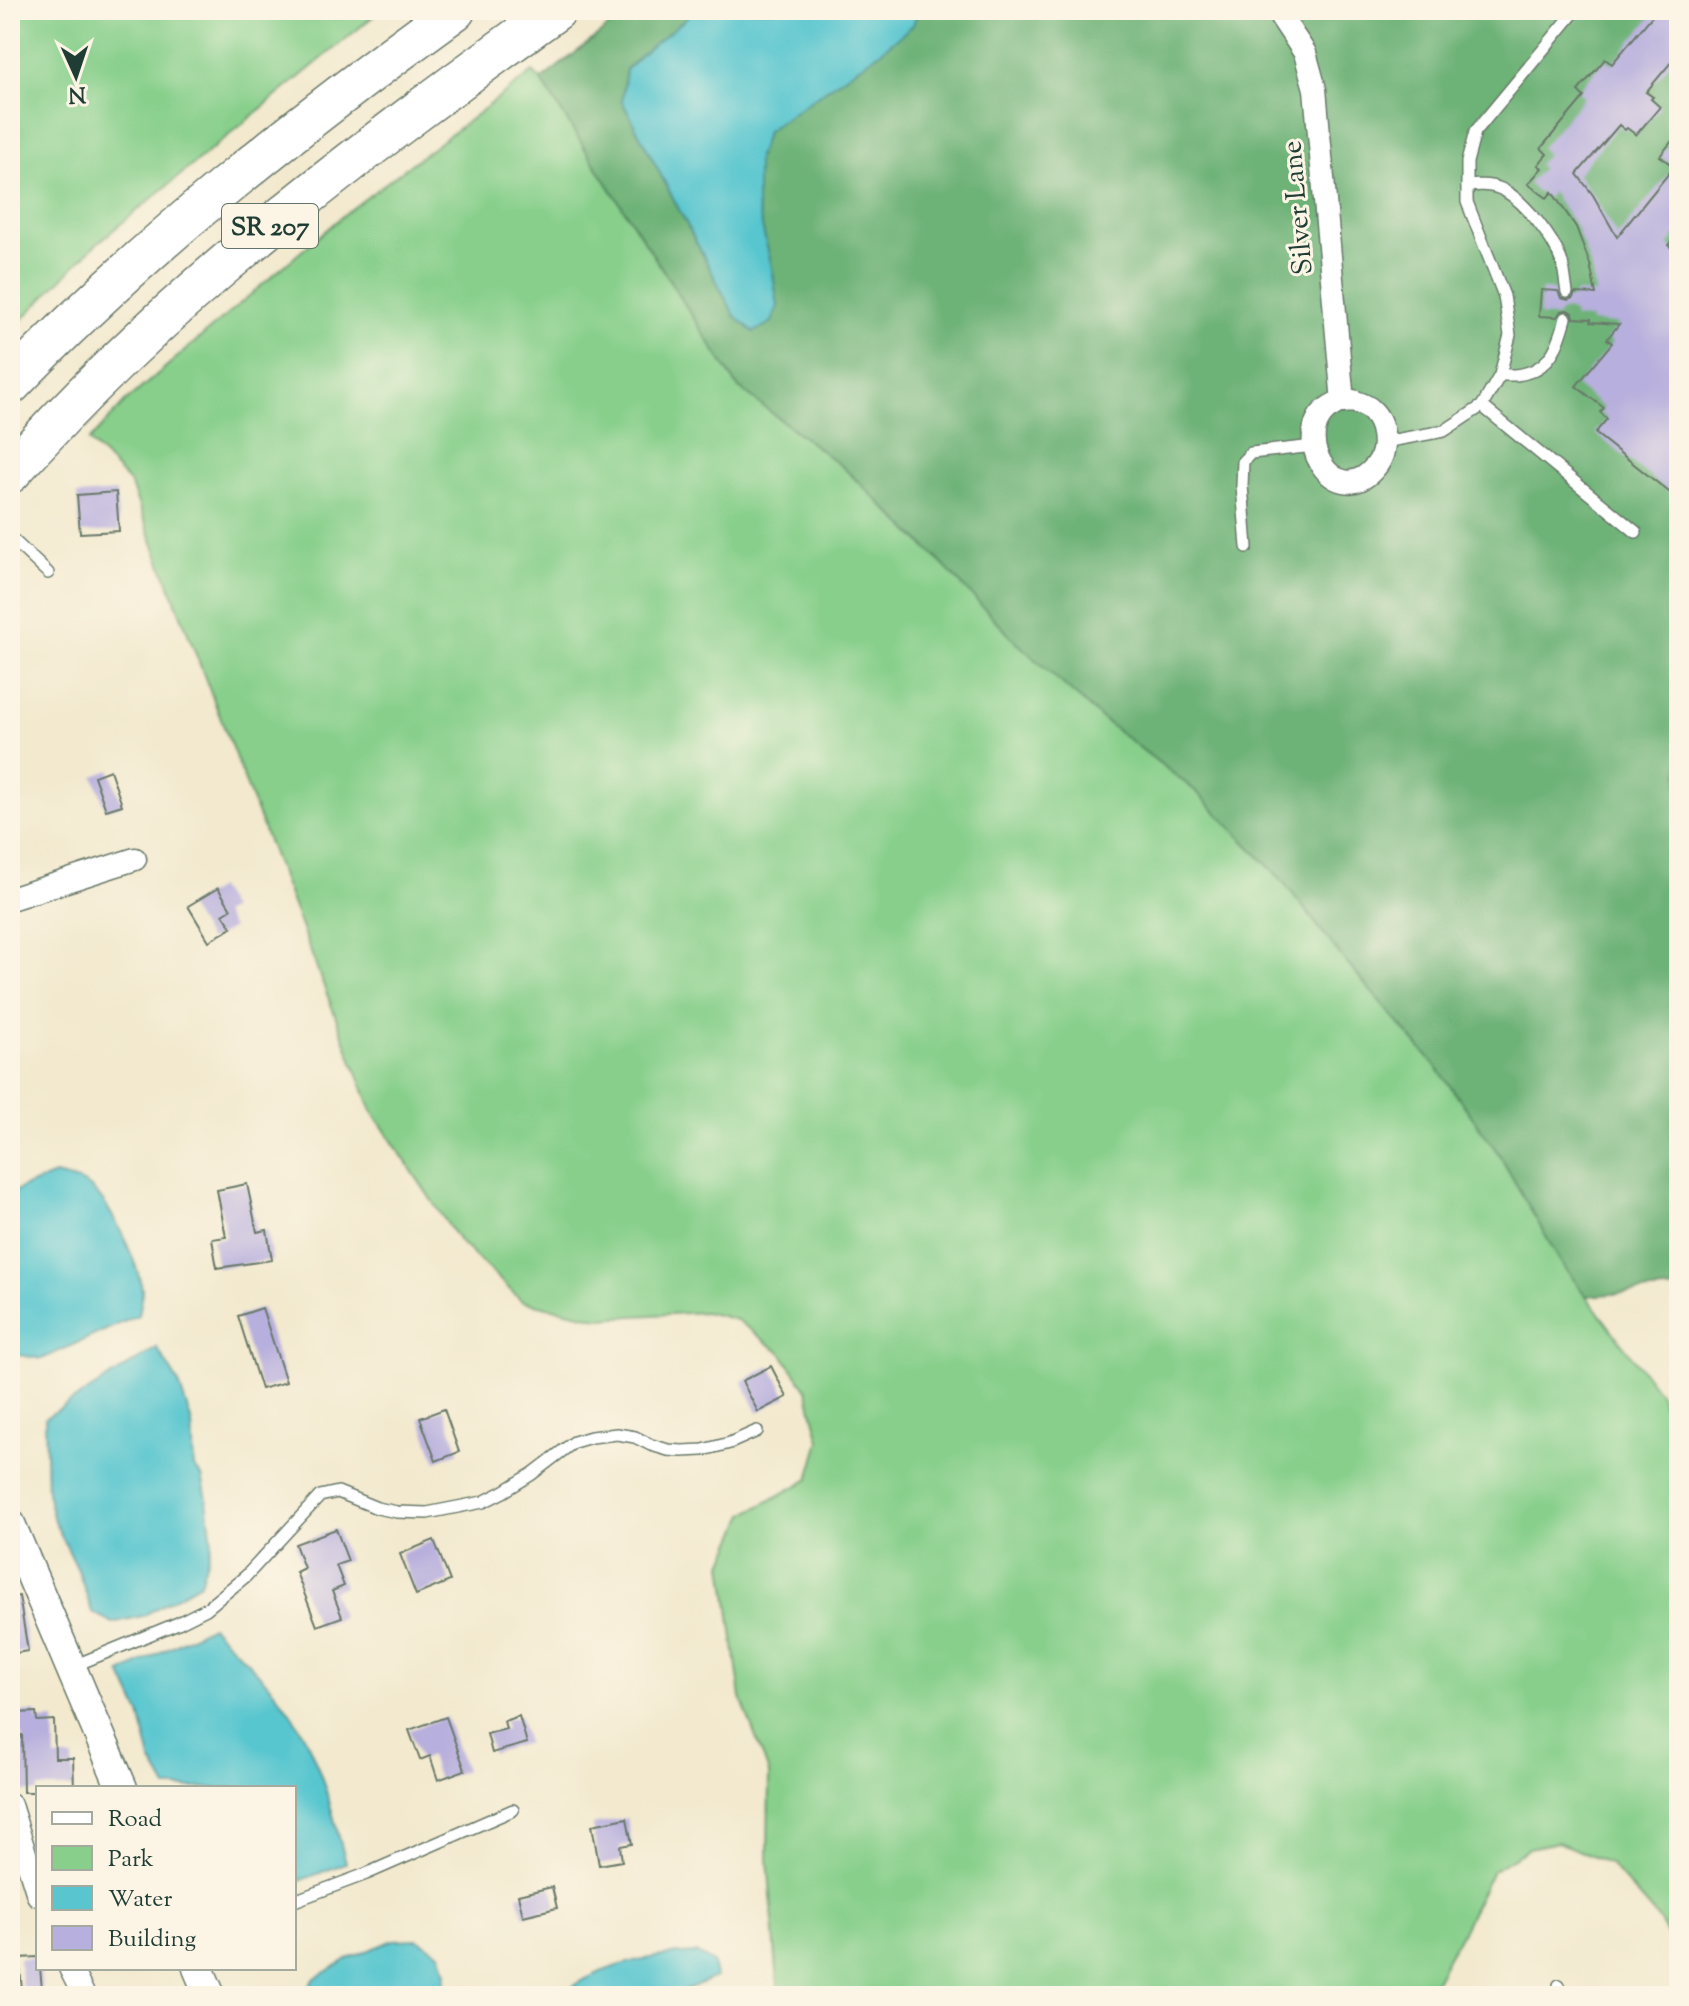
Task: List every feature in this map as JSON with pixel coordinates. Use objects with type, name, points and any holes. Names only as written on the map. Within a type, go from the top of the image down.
[{"type":"highway","name":"SR 207","points":[[10,385],[60,333],[168,234],[301,126],[455,10]]},
{"type":"highway","name":"SR 207","points":[[10,473],[113,366],[225,264],[319,185],[556,10]]},
{"type":"main road","points":[[10,1524],[121,1786]]},
{"type":"main road","points":[[199,1970],[210,1996]]},
{"type":"street","name":"Silver Lane","points":[[1277,12],[1305,53],[1315,89],[1343,402]]},
{"type":"street","points":[[1353,401],[1369,408],[1380,423],[1384,442],[1380,461],[1369,475],[1353,482],[1336,479],[1322,468],[1314,446],[1314,431],[1322,413],[1336,403],[1353,401]]},
{"type":"street","points":[[10,899],[135,859]]},
{"type":"street","points":[[10,1805],[17,1851],[36,1891]]},
{"type":"street","points":[[71,1970],[84,1996]]},
{"type":"lane","points":[[1384,442],[1444,431],[1482,406],[1500,375],[1510,335],[1504,296],[1467,202],[1467,162],[1475,132],[1576,10]]},
{"type":"lane","points":[[1467,186],[1496,187],[1521,204],[1551,241],[1561,261],[1567,292]]},
{"type":"lane","points":[[1500,375],[1525,374],[1545,364],[1560,341],[1566,318]]},
{"type":"lane","points":[[1482,406],[1636,532]]},
{"type":"lane","points":[[1247,547],[1243,461],[1251,453],[1314,446]]},
{"type":"lane","points":[[10,537],[48,573]]},
{"type":"lane","points":[[71,1667],[206,1609],[246,1576],[320,1496],[338,1492],[377,1508],[427,1513],[483,1502],[532,1474],[574,1442],[591,1437],[617,1434],[635,1437],[668,1450],[682,1451],[703,1450],[730,1443],[757,1431]]},
{"type":"lane","points":[[296,1900],[366,1874],[513,1810]]},
{"type":"green space","points":[[10,10],[381,10],[94,246],[10,332]]},
{"type":"green space","points":[[630,10],[697,10],[626,69],[622,101],[735,316],[754,332],[778,306],[757,206],[757,159],[767,131],[880,52],[913,25],[918,10],[1679,10],[1679,1289],[1586,1296],[1560,1261],[1499,1154],[1435,1065],[1345,961],[1282,880],[1197,792],[1100,717],[1016,642],[927,548],[844,468],[738,387],[541,80]]},
{"type":"green space","points":[[533,72],[738,387],[844,468],[1100,717],[1197,792],[1282,880],[1345,961],[1435,1065],[1499,1154],[1560,1261],[1660,1394],[1679,1451],[1679,1955],[1659,1920],[1610,1864],[1558,1842],[1529,1848],[1492,1871],[1424,1996],[779,1996],[768,1859],[769,1773],[741,1698],[723,1564],[745,1514],[809,1479],[820,1441],[807,1390],[781,1353],[737,1320],[705,1312],[598,1318],[522,1301],[459,1241],[372,1111],[130,483],[89,441],[125,402],[346,213]]},
{"type":"water","points":[[697,10],[918,10],[913,25],[880,52],[767,131],[757,159],[757,206],[778,306],[772,322],[754,332],[735,316],[622,101],[626,70]]},
{"type":"water","points":[[55,1175],[91,1188],[115,1221],[140,1279],[139,1315],[42,1359],[19,1355],[10,1357],[10,1194]]},
{"type":"water","points":[[157,1348],[179,1384],[192,1423],[194,1467],[202,1476],[212,1543],[200,1583],[143,1616],[112,1623],[92,1612],[78,1570],[54,1521],[47,1492],[45,1418]]},
{"type":"water","points":[[211,1626],[268,1684],[297,1723],[320,1773],[346,1863],[296,1882],[296,1786],[166,1786],[151,1760],[140,1714],[121,1673]]},
{"type":"water","points":[[418,1939],[441,1954],[446,1973],[442,1995],[303,1996],[315,1978],[348,1959],[393,1940]]},
{"type":"water","points":[[696,1953],[713,1963],[716,1977],[678,1993],[649,1989],[631,1996],[560,1996],[607,1969],[642,1959]]},
{"type":"building","points":[[1657,10],[1679,10],[1679,53],[1646,92],[1660,107],[1636,135],[1619,125],[1577,174],[1617,237],[1674,167],[1660,156],[1679,132],[1679,232],[1668,245],[1679,254],[1679,500],[1595,433],[1607,419],[1600,412],[1604,408],[1576,386],[1612,343],[1607,339],[1619,324],[1574,318],[1573,313],[1567,310],[1561,311],[1557,317],[1539,316],[1541,290],[1558,291],[1561,298],[1568,300],[1575,293],[1596,294],[1590,264],[1576,227],[1552,192],[1547,198],[1528,184],[1542,168],[1538,165],[1547,154],[1541,148],[1584,97],[1578,91],[1605,59],[1612,64]]},
{"type":"building","points":[[116,492],[119,531],[80,533],[77,495]]},
{"type":"building","points":[[110,770],[122,805],[106,810],[94,776]]},
{"type":"building","points":[[218,888],[231,909],[223,914],[232,928],[209,941],[188,906]]},
{"type":"building","points":[[247,1184],[257,1232],[267,1230],[272,1260],[217,1268],[212,1239],[226,1237],[217,1190]]},
{"type":"building","points":[[262,1308],[286,1382],[261,1389],[238,1316]]},
{"type":"building","points":[[771,1366],[787,1397],[758,1412],[742,1381]]},
{"type":"building","points":[[444,1409],[459,1452],[436,1461],[420,1418]]},
{"type":"building","points":[[336,1529],[348,1561],[336,1565],[344,1586],[332,1591],[342,1617],[317,1626],[296,1572],[304,1568],[295,1544]]},
{"type":"building","points":[[434,1540],[450,1581],[416,1595],[400,1554]]},
{"type":"building","points":[[19,1596],[28,1651],[10,1654],[10,1597]]},
{"type":"building","points":[[36,1712],[37,1721],[54,1720],[55,1758],[73,1758],[74,1786],[36,1786],[36,1792],[23,1792],[22,1735],[16,1735],[16,1713]]},
{"type":"building","points":[[519,1716],[527,1743],[492,1753],[487,1734],[506,1729],[504,1721]]},
{"type":"building","points":[[446,1717],[465,1770],[438,1780],[430,1756],[420,1760],[409,1730]]},
{"type":"building","points":[[627,1818],[632,1844],[620,1846],[622,1861],[599,1865],[592,1825]]},
{"type":"building","points":[[552,1887],[557,1908],[523,1916],[518,1895]]},
{"type":"building","points":[[36,1957],[42,1989],[22,1990],[19,1958]]}]
